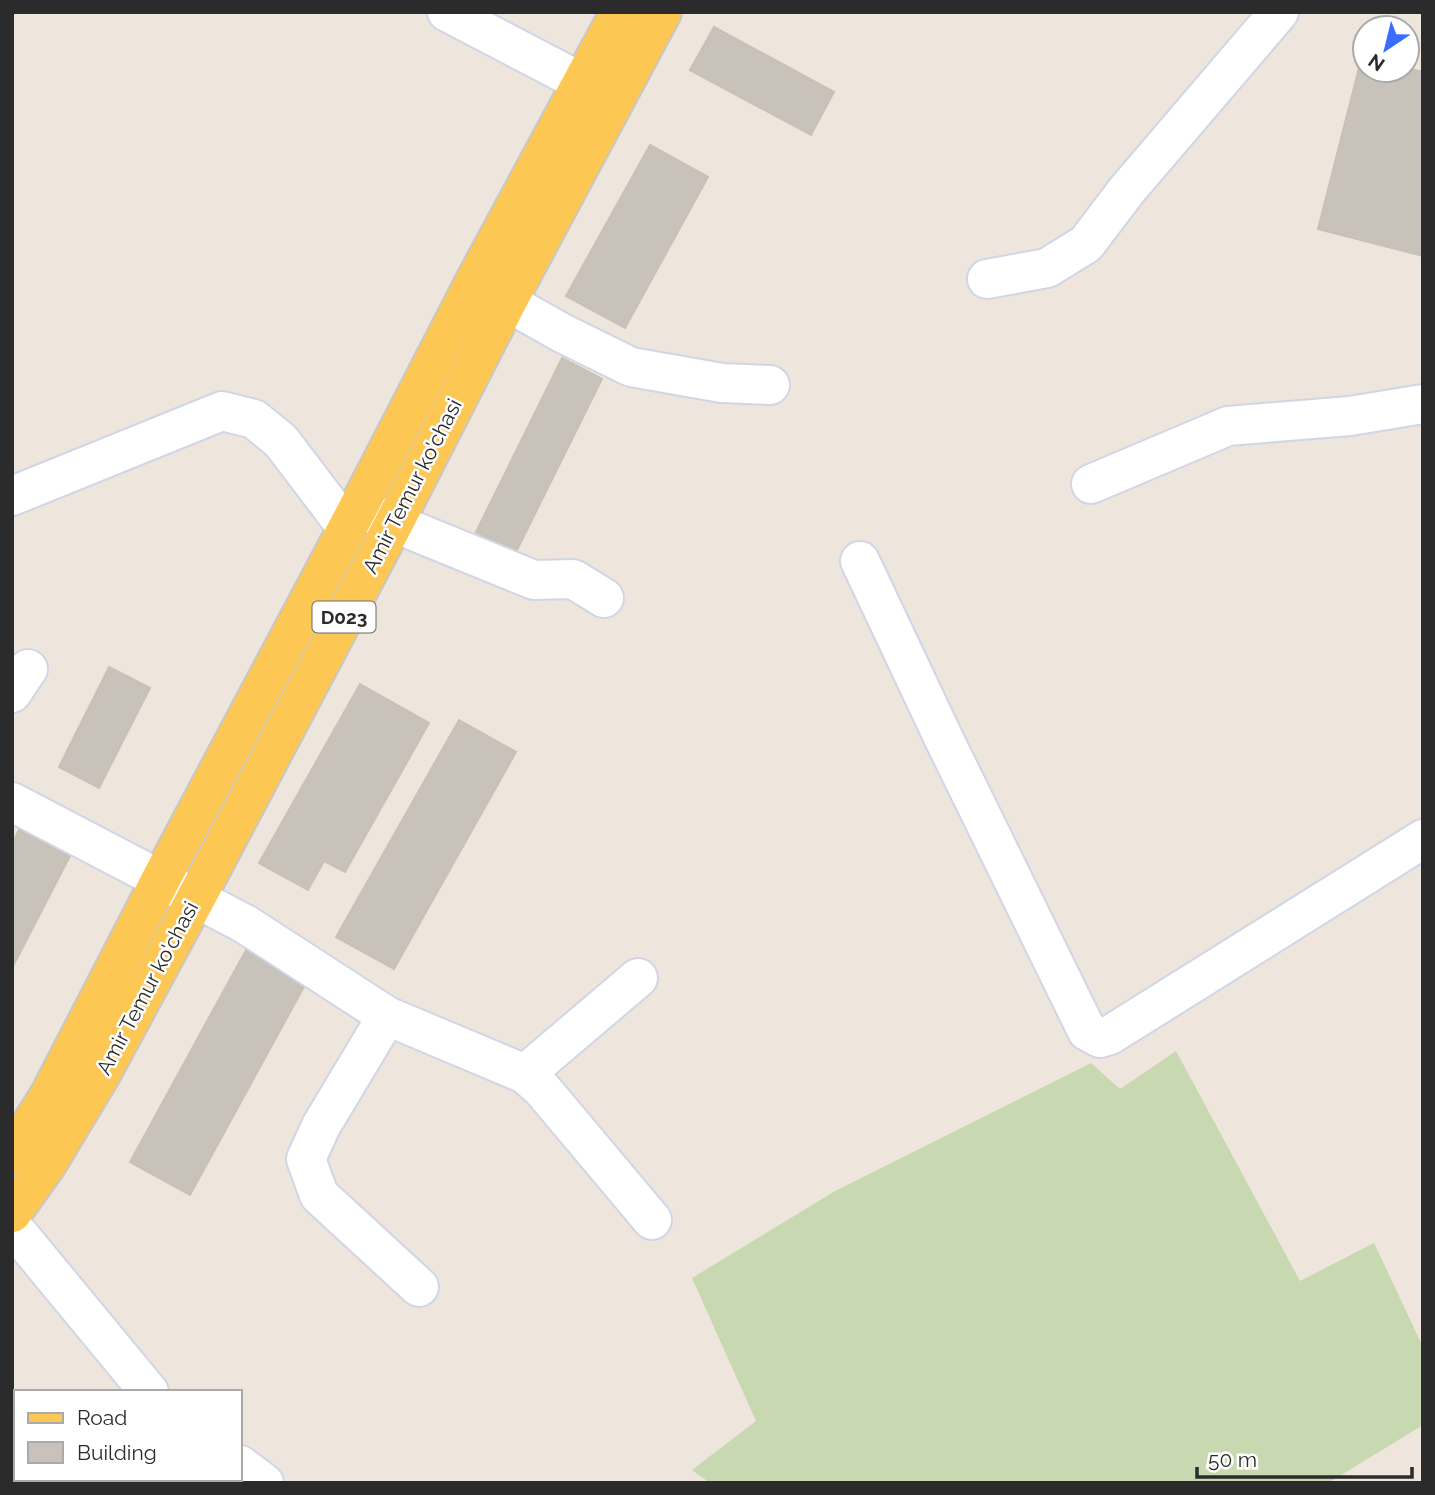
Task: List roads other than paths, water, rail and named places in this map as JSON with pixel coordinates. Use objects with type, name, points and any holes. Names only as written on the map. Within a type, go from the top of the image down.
[{"type":"main road","name":"Amir Temur ko'chasi","points":[[12,1154],[49,1096],[475,281],[620,12]]},
{"type":"main road","name":"Amir Temur ko'chasi","points":[[12,1213],[47,1164],[100,1076],[662,12]]},
{"type":"street","points":[[447,12],[583,83],[618,96]]},
{"type":"street","points":[[987,279],[1046,268],[1086,244],[1127,190],[1279,12]]},
{"type":"street","points":[[507,302],[631,367],[723,383],[770,385]]},
{"type":"street","points":[[1091,484],[1228,426],[1350,416],[1423,404]]},
{"type":"street","points":[[12,496],[222,411],[254,419],[281,440],[353,518],[394,523],[534,580],[573,579],[604,598]]},
{"type":"street","points":[[860,561],[1087,1031],[1100,1038],[1110,1035],[1423,839]]},
{"type":"street","points":[[12,802],[245,924],[387,1016],[525,1074],[542,1089],[652,1220]]},
{"type":"street","points":[[525,1074],[638,978]]},
{"type":"street","points":[[387,1016],[321,1126],[306,1159],[319,1195],[419,1287]]},
{"type":"street","points":[[12,1226],[147,1390]]},
{"type":"street","points":[[242,1466],[264,1483]]}]
